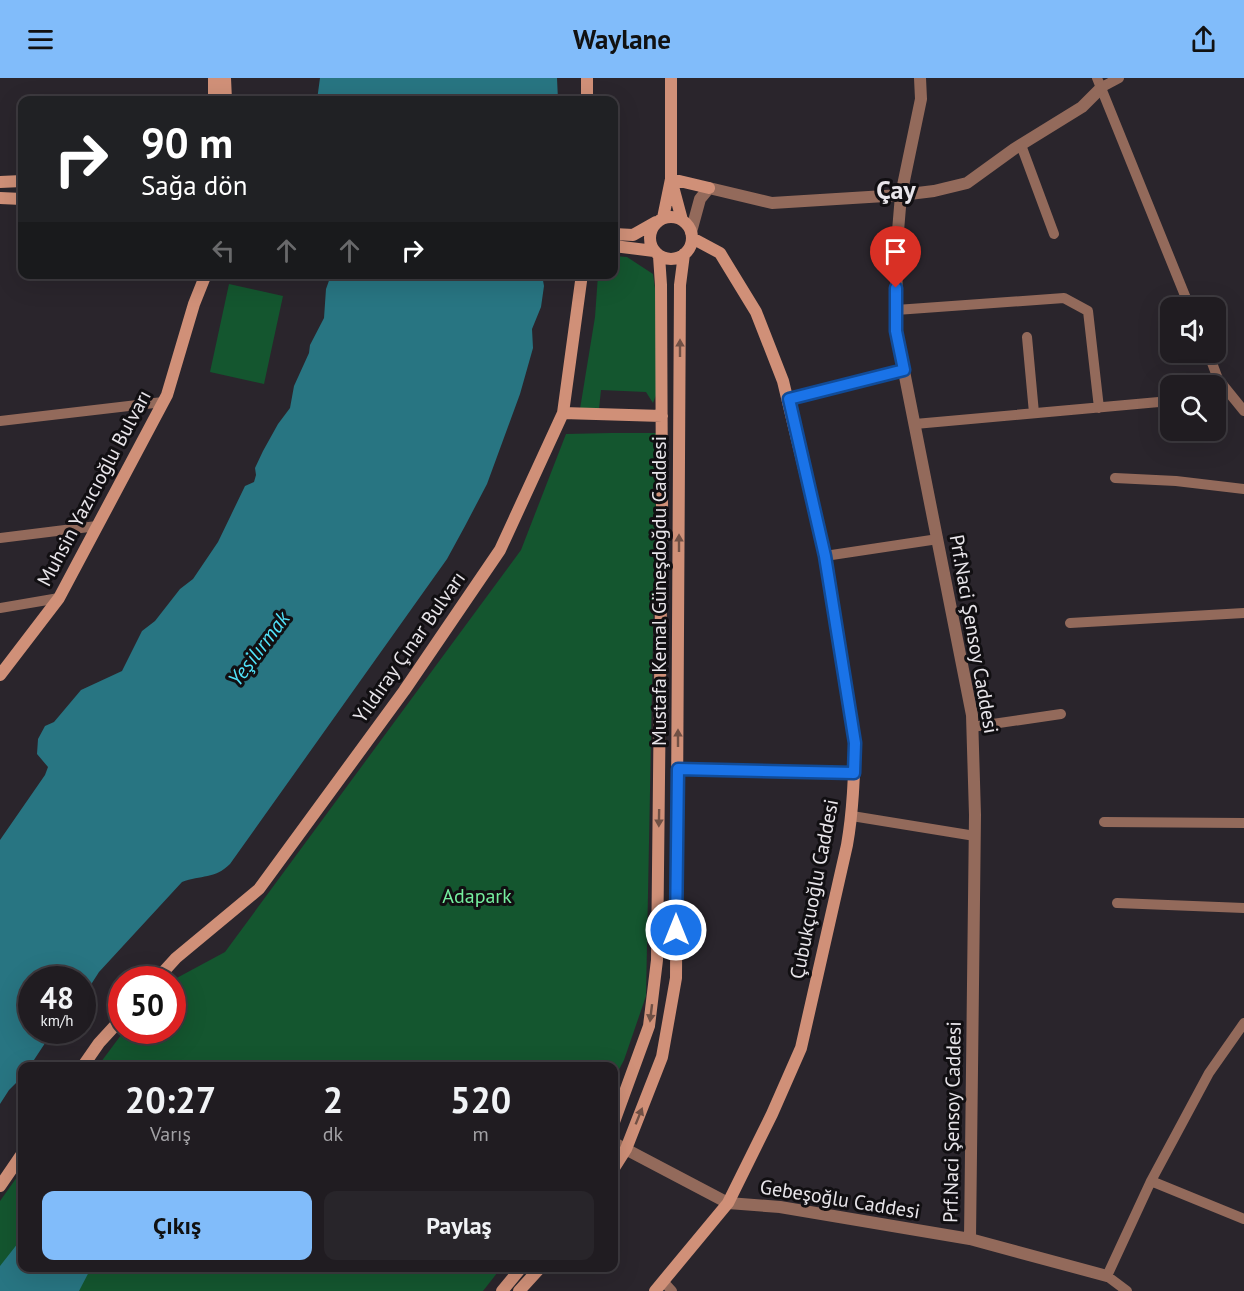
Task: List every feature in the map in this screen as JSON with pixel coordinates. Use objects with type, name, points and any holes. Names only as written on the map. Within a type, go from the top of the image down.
[{"type":"main road","points":[[214,78],[214,96]]},
{"type":"main road","points":[[225,78],[226,96]]},
{"type":"main road","points":[[587,78],[587,96]]},
{"type":"main road","points":[[657,253],[649,239],[650,232],[660,220],[671,179],[671,78]]},
{"type":"main road","points":[[671,179],[709,188]]},
{"type":"main road","points":[[618,247],[657,253],[672,259],[684,254],[691,244],[692,235],[682,220],[671,179]]},
{"type":"main road","points":[[0,182],[18,181]]},
{"type":"main road","points":[[0,198],[18,199]]},
{"type":"main road","points":[[618,234],[633,235],[670,217],[682,220]]},
{"type":"main road","name":"Çubukçuoğlu Caddesi","points":[[659,1286],[728,1203],[772,1114],[801,1048],[852,816],[855,743],[825,556],[789,399],[756,312],[720,253],[692,235]]},
{"type":"main road","name":"Mustafa Kemal Güneşdoğdu Caddesi","points":[[618,1111],[649,1026],[657,960],[662,416],[661,285],[657,253]]},
{"type":"main road","name":"Mustafa Kemal Güneşdoğdu Caddesi","points":[[618,1162],[626,1149],[662,1057],[676,978],[680,285],[684,254]]},
{"type":"main road","name":"Muhsin Yazıcıoğlu Bulvarı","points":[[194,304],[196,279]]},
{"type":"main road","name":"Muhsin Yazıcıoğlu Bulvarı","points":[[0,675],[58,598],[167,395],[194,304],[204,279]]},
{"type":"main road","name":"Yıldıray Çınar Bulvarı","points":[[169,966],[259,889],[404,691],[500,550],[563,413],[581,279]]},
{"type":"main road","points":[[563,413],[662,416]]},
{"type":"main road","points":[[86,1062],[108,1033]]},
{"type":"main road","points":[[0,1186],[18,1160]]},
{"type":"main road","points":[[502,1291],[518,1272]]},
{"type":"main road","points":[[519,1291],[536,1272]]},
{"type":"street","name":"Prf.Naci Şensoy Caddesi","points":[[920,78],[921,99],[901,195],[897,243],[896,331],[972,715],[975,837],[970,1239]]},
{"type":"street","points":[[692,235],[700,199],[709,188],[772,203],[901,195],[934,191],[967,183],[1021,145],[1082,107],[1099,83],[1119,78]]},
{"type":"street","points":[[1099,83],[1186,297]]},
{"type":"street","points":[[1021,145],[1054,234]]},
{"type":"street","points":[[896,310],[1065,298],[1088,311],[1099,408]]},
{"type":"street","points":[[1027,337],[1034,413]]},
{"type":"street","points":[[1212,363],[1218,379],[1244,411]]},
{"type":"street","points":[[789,399],[904,370]]},
{"type":"street","points":[[1226,395],[1230,394]]},
{"type":"street","points":[[0,421],[163,402]]},
{"type":"street","points":[[915,423],[1160,402]]},
{"type":"street","points":[[1115,478],[1176,481],[1244,489]]},
{"type":"street","points":[[0,538],[97,526]]},
{"type":"street","points":[[825,556],[938,539]]},
{"type":"street","points":[[0,608],[58,598]]},
{"type":"street","points":[[1070,623],[1244,613]]},
{"type":"street","points":[[972,727],[1061,714]]},
{"type":"street","points":[[678,769],[854,773]]},
{"type":"street","points":[[852,816],[975,837]]},
{"type":"street","points":[[1104,822],[1244,823]]},
{"type":"street","points":[[1117,903],[1244,908]]},
{"type":"street","points":[[1127,1291],[1109,1282],[1151,1181],[1209,1073],[1244,1023]]},
{"type":"street","name":"Gebeşoğlu Caddesi","points":[[618,1145],[728,1203],[780,1207],[970,1239],[1109,1282]]},
{"type":"street","points":[[1151,1181],[1244,1219]]},
{"type":"street","points":[[659,1286],[672,1291]]},
{"type":"green space","points":[[618,256],[627,257],[653,274],[657,302],[658,390],[653,403],[646,392],[601,390],[599,409],[580,409],[595,317],[598,279],[618,279]]},
{"type":"green space","points":[[229,284],[283,296],[264,384],[210,372]]},
{"type":"green space","name":"Adapark","points":[[657,433],[646,996],[618,1071],[618,1062],[101,1062],[114,1044],[186,1044],[186,973],[225,952],[521,550],[566,434]]},
{"type":"green space","points":[[18,1176],[18,1272],[498,1272],[483,1291],[0,1291],[0,1201]]},
{"type":"water","points":[[320,78],[557,78],[558,96],[318,96]]},
{"type":"water","name":"Yeşilırmak","points":[[330,279],[543,279],[544,286],[541,307],[532,329],[533,348],[520,394],[487,484],[447,559],[230,864],[219,872],[182,882],[96,977],[96,966],[18,966],[18,1044],[44,1044],[33,1062],[18,1062],[18,1081],[0,1104],[0,840],[45,775],[48,767],[37,754],[38,739],[45,726],[54,722],[81,690],[122,671],[142,631],[155,621],[180,589],[193,579],[218,542],[245,486],[254,482],[255,468],[278,424],[290,408],[294,386],[309,353],[310,345],[324,318],[326,289]]},
{"type":"water","points":[[18,1243],[18,1272],[89,1272],[79,1291],[0,1291],[0,1266]]},
{"type":"district","name":"Çay","points":[[896,190]]},
{"type":"route","points":[[676,930],[678,769],[854,773],[855,743],[825,556],[789,399],[904,370],[896,331],[896,288]]}]
